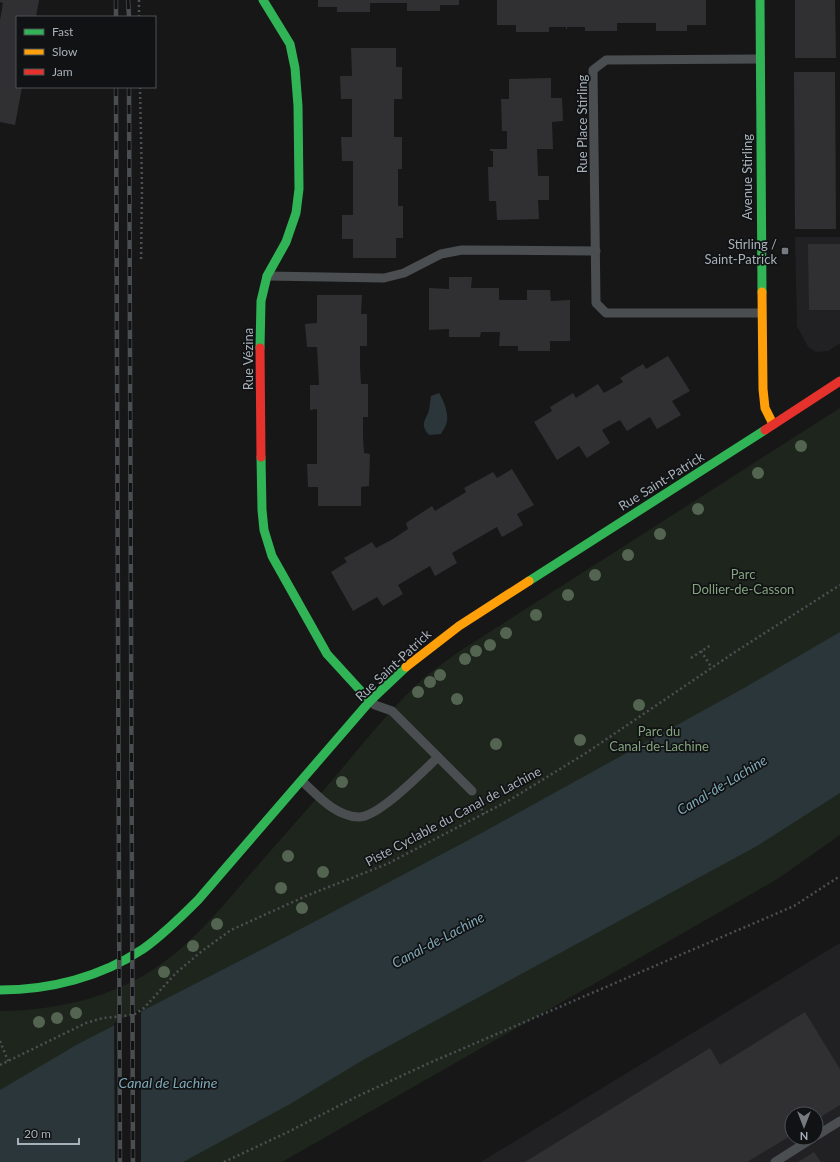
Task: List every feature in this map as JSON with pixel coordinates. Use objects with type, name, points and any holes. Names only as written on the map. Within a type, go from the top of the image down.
[{"type":"street","name":"Rue Vézina","points":[[263,0],[290,44],[295,68],[298,106],[299,189],[296,213],[286,242],[267,276],[262,301],[260,346],[262,510],[264,530],[272,556],[327,654],[370,701]]},
{"type":"street","name":"Avenue Stirling","points":[[760,0],[761,313],[763,394],[765,408],[773,424]]},
{"type":"street","name":"Rue Saint-Patrick","points":[[0,990],[37,988],[72,981],[122,961],[145,947],[168,929],[198,900],[370,701],[417,657],[453,629],[840,381]]},
{"type":"lane","name":"Rue Place Stirling","points":[[760,59],[606,60],[593,70],[596,303],[606,313],[761,313]]},
{"type":"lane","points":[[267,276],[384,278],[404,272],[441,254],[462,250],[596,251]]},
{"type":"lane","points":[[370,701],[375,705],[392,712],[472,791]]},
{"type":"lane","points":[[302,781],[329,805],[350,816],[359,817],[373,812],[391,800],[438,757]]},
{"type":"lane","points":[[824,1131],[840,1121]]},
{"type":"lane","points":[[775,1162],[800,1146]]},
{"type":"path","points":[[139,0],[139,16]]},
{"type":"path","points":[[140,88],[142,187],[141,262]]},
{"type":"path","name":"Piste Cyclable du Canal de Lachine","points":[[0,1065],[94,1019],[135,1014],[144,1008],[176,973],[202,951],[231,930],[306,896],[387,864],[502,804],[560,770],[712,668],[840,585]]},
{"type":"path","points":[[691,658],[711,645]]},
{"type":"path","points":[[701,651],[712,668]]},
{"type":"path","points":[[224,1162],[288,1132],[356,1096],[427,1064],[794,906],[840,876]]},
{"type":"path","points":[[0,1041],[8,1061]]},
{"type":"shaded area","points":[[795,237],[840,237],[840,343],[828,351],[816,352],[808,347],[797,326]]},
{"type":"shaded area","points":[[840,943],[840,1162],[481,1162]]},
{"type":"green space","name":"Parc du Canal-de-Lachine","points":[[840,408],[840,835],[776,880],[282,1162],[0,1162],[0,1011],[40,1009],[80,1001],[100,995],[137,979],[168,959],[194,937],[218,911],[386,717],[415,686],[427,676],[463,649]]},
{"type":"water","points":[[439,393],[446,409],[446,426],[441,434],[429,435],[424,428],[424,422],[429,410],[431,396]]},
{"type":"water","name":"Canal de Lachine","points":[[840,632],[840,793],[757,846],[363,1060],[290,1104],[183,1162],[0,1162],[0,1090],[78,1044],[259,951],[478,835],[744,688]]},
{"type":"pier","points":[[141,1009],[141,1162],[115,1162],[114,1023]]},
{"type":"building","points":[[0,0],[39,0],[36,16],[16,16],[16,88],[22,88],[15,125],[0,122],[0,20],[3,3],[0,2]]},
{"type":"building","points":[[318,0],[459,0],[459,5],[440,5],[440,11],[407,11],[407,3],[370,3],[370,12],[337,12],[337,7],[318,7]]},
{"type":"building","points":[[497,0],[706,0],[706,25],[687,25],[687,31],[656,31],[656,23],[617,23],[617,31],[585,31],[585,27],[567,27],[566,29],[566,27],[549,27],[549,32],[516,32],[516,25],[497,25]]},
{"type":"building","points":[[795,0],[835,0],[836,58],[795,58]]},
{"type":"building","points":[[351,48],[396,48],[396,67],[402,67],[402,99],[394,99],[394,137],[402,137],[402,169],[398,169],[398,206],[403,206],[403,238],[396,238],[396,258],[353,258],[353,239],[342,239],[342,215],[353,215],[353,161],[342,161],[341,137],[352,137],[352,99],[341,99],[340,76],[352,76]]},
{"type":"building","points":[[794,72],[835,72],[836,229],[795,229]]},
{"type":"building","points":[[551,78],[551,98],[562,98],[563,121],[552,122],[553,149],[537,149],[538,176],[549,176],[549,200],[538,200],[539,219],[497,220],[496,201],[489,201],[488,167],[493,167],[493,151],[490,151],[490,149],[507,149],[507,131],[502,131],[501,99],[509,99],[509,79]]},
{"type":"building","points":[[808,244],[840,244],[840,310],[809,310]]},
{"type":"building","points":[[449,277],[472,277],[471,288],[499,288],[499,300],[527,300],[527,290],[550,290],[551,301],[570,300],[570,341],[550,341],[550,351],[518,351],[518,346],[499,346],[500,332],[481,332],[480,337],[449,337],[449,329],[429,330],[429,288],[449,289]]},
{"type":"building","points":[[317,295],[362,295],[361,314],[367,314],[367,346],[360,346],[360,366],[361,384],[368,384],[368,417],[363,417],[363,437],[364,453],[370,454],[369,486],[361,487],[361,506],[318,506],[318,487],[308,487],[307,464],[317,464],[317,409],[310,410],[310,385],[319,385],[317,347],[307,347],[305,324],[317,323]]},
{"type":"building","points":[[668,356],[690,391],[672,401],[681,415],[657,429],[650,417],[627,431],[620,420],[602,430],[610,443],[587,458],[579,446],[557,460],[534,422],[552,411],[550,407],[573,393],[576,398],[598,384],[604,393],[623,382],[620,378],[643,364],[646,369]]},
{"type":"building","points":[[512,469],[534,505],[517,514],[523,525],[502,537],[497,527],[452,553],[457,563],[435,576],[430,566],[398,585],[403,594],[383,606],[377,597],[353,611],[331,572],[347,562],[344,558],[372,542],[376,548],[393,539],[408,529],[406,523],[432,506],[435,511],[466,492],[464,488],[493,472],[497,478]]},
{"type":"building","points":[[805,1012],[840,1069],[840,1105],[824,1115],[824,1106],[784,1106],[784,1140],[747,1162],[525,1162],[710,1048],[720,1065]]},
{"type":"building","points":[[814,1152],[821,1162],[798,1162]]},
{"type":"railway","points":[[116,0],[116,16]]},
{"type":"railway","points":[[128,0],[129,16]]},
{"type":"railway","points":[[116,88],[120,1162]]},
{"type":"railway","points":[[129,88],[133,1162]]},
{"type":"traffic: fast","points":[[260,348],[261,301],[267,276],[286,242],[296,213],[299,189],[298,106],[295,68],[290,44],[263,0]]},
{"type":"traffic: fast","points":[[760,0],[762,292]]},
{"type":"traffic: fast","points":[[529,581],[765,430]]},
{"type":"traffic: fast","points":[[261,457],[264,530],[272,556],[327,654],[370,701]]},
{"type":"traffic: fast","points":[[0,990],[38,988],[74,980],[127,959],[158,938],[198,900],[370,701],[406,667]]},
{"type":"traffic: slow","points":[[762,292],[763,389],[765,408],[773,424]]},
{"type":"traffic: slow","points":[[406,667],[459,626],[529,581]]},
{"type":"traffic: jam","points":[[260,348],[261,457]]},
{"type":"traffic: jam","points":[[765,430],[840,381]]},
{"type":"place","name":"Stirling / Saint-Patrick","points":[[785,251]]},
{"type":"park label","name":"Parc Dollier-de-Casson","points":[[743,582]]},
{"type":"water label","name":"Canal-de-Lachine","points":[[722,785]]},
{"type":"water label","name":"Canal-de-Lachine","points":[[438,940]]}]
